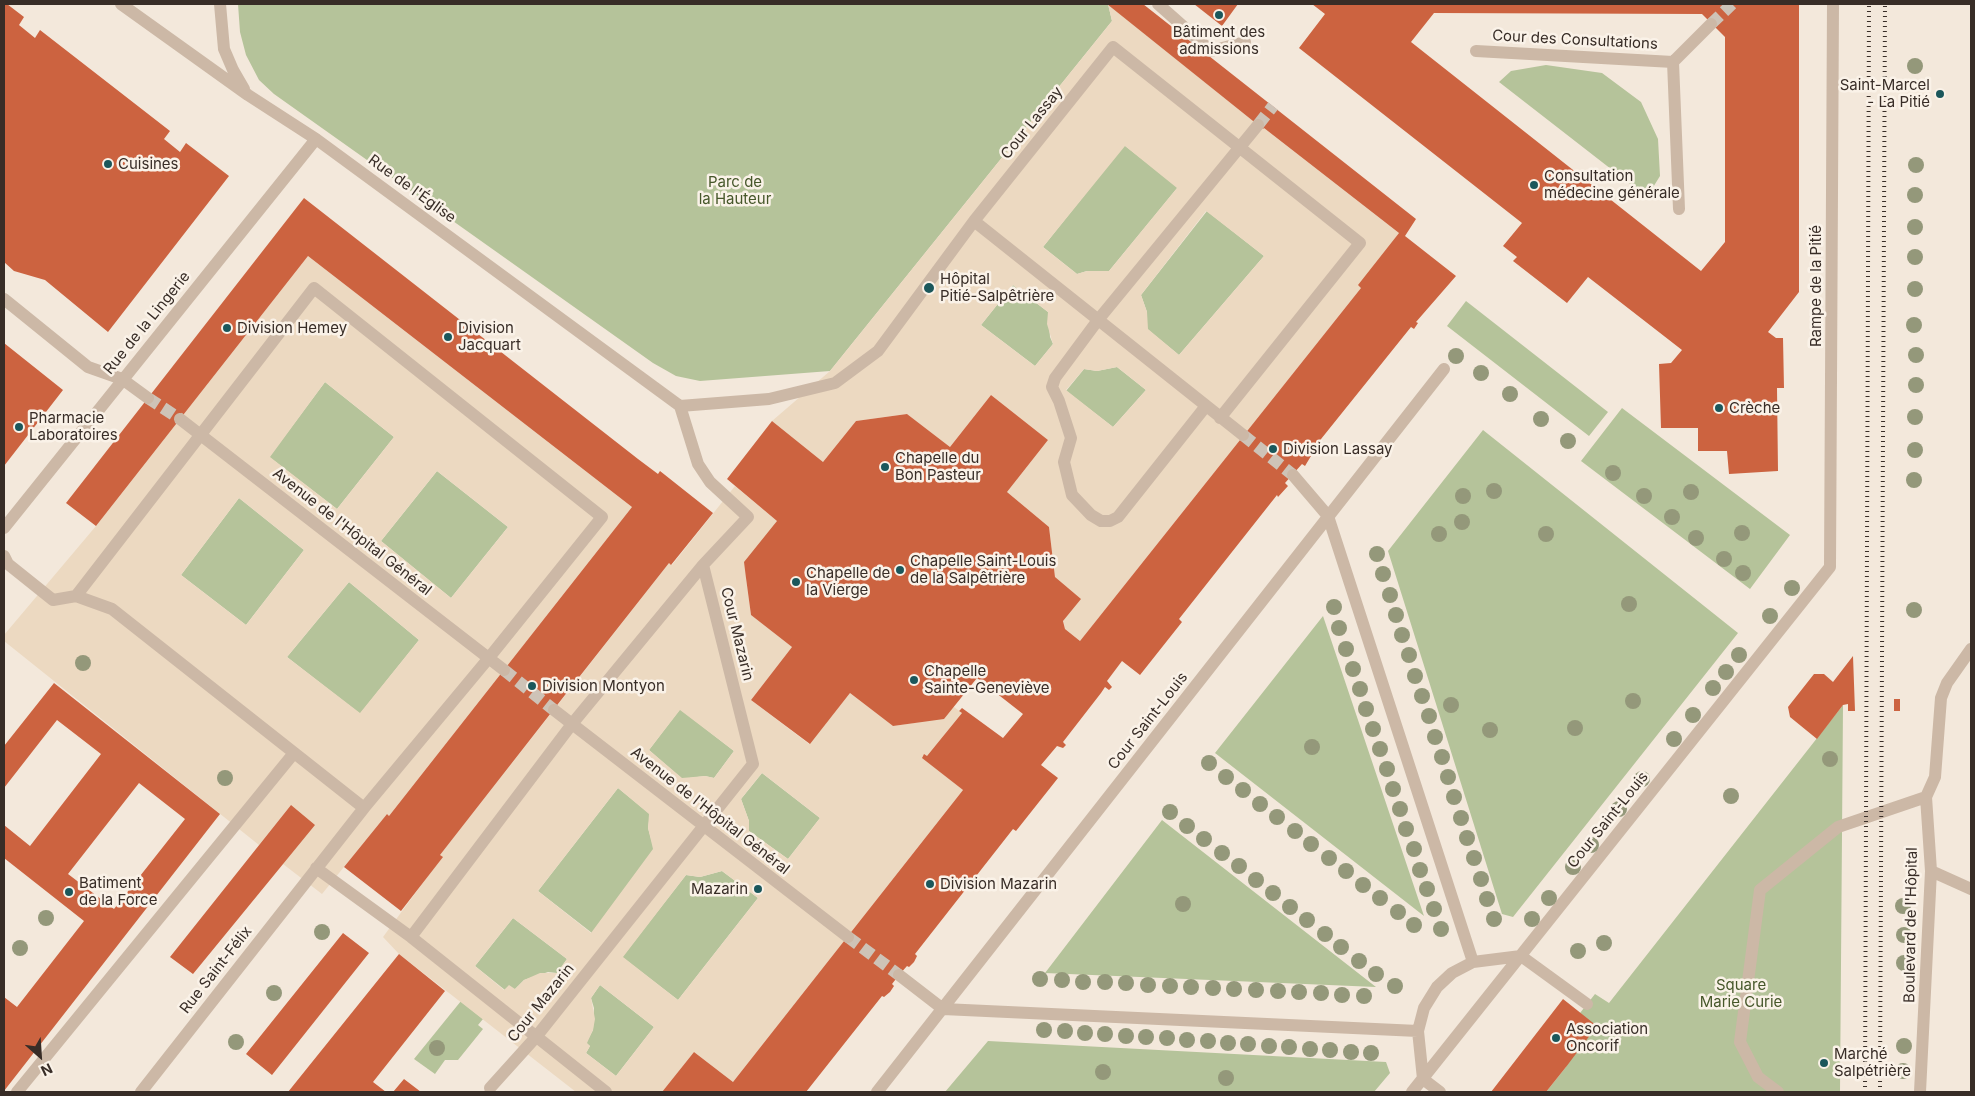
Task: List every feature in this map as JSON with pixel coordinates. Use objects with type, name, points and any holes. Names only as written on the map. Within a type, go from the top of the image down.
[{"type":"lane","name":"Rue de l'Église","points":[[121,4],[248,95],[316,139],[680,406]]},
{"type":"lane","points":[[220,4],[224,49],[233,70],[248,95]]},
{"type":"lane","points":[[1158,4],[1212,51],[1245,42]]},
{"type":"lane","name":"Rampe de la Pitié","points":[[1830,567],[1833,4]]},
{"type":"lane","name":"Cour des Consultations","points":[[1679,209],[1673,62],[1711,24]]},
{"type":"lane","name":"Cour Lassay","points":[[974,221],[1113,47],[1360,243],[1220,418]]},
{"type":"lane","name":"Cour des Consultations","points":[[1476,51],[1673,62]]},
{"type":"lane","points":[[1206,406],[1118,517],[1110,521],[1101,521],[1092,515],[1072,495],[1064,462],[1071,438],[1052,387],[1055,378],[1098,320],[1258,125]]},
{"type":"lane","name":"Rue de la Lingerie","points":[[4,528],[316,139]]},
{"type":"lane","points":[[411,937],[572,724],[703,565],[748,517],[710,482],[698,464],[680,406],[769,399],[835,384],[878,350],[974,221],[1243,436]]},
{"type":"lane","name":"Rue Saint-Félix","points":[[141,1092],[364,808],[488,659],[602,517],[314,288],[202,434]]},
{"type":"lane","points":[[4,299],[88,367],[122,379],[148,398]]},
{"type":"lane","name":"Cour Saint-Louis","points":[[877,1092],[1444,369]]},
{"type":"lane","name":"Avenue de l'Hôpital Général","points":[[180,419],[202,434],[504,670]]},
{"type":"lane","points":[[76,596],[202,434]]},
{"type":"lane","points":[[1293,475],[1328,516],[1473,962]]},
{"type":"lane","points":[[4,556],[8,564],[53,600],[76,596],[112,608],[364,808]]},
{"type":"lane","name":"Cour Mazarin","points":[[490,1088],[536,1037],[753,764],[703,565]]},
{"type":"lane","name":"Cour Saint-Louis","points":[[1412,1092],[1830,567]]},
{"type":"lane","name":"Boulevard de l'Hôpital","points":[[1920,1092],[1930,871],[1926,798],[1935,777],[1941,698],[1947,683],[1971,649]]},
{"type":"lane","name":"Avenue de l'Hôpital Général","points":[[554,710],[848,937]]},
{"type":"lane","points":[[17,1092],[294,753]]},
{"type":"lane","points":[[1778,1092],[1758,1076],[1740,1042],[1760,890],[1838,827],[1926,798]]},
{"type":"lane","points":[[316,868],[411,937],[606,1092]]},
{"type":"lane","points":[[1930,871],[1971,889]]},
{"type":"lane","points":[[1440,1092],[1423,1079],[1418,1031],[1424,1008],[1437,988],[1452,973],[1473,962],[1521,956],[1587,1004]]},
{"type":"lane","points":[[899,976],[942,1009],[1418,1031]]},
{"type":"green space","name":"Parc de la Hauteur","points":[[238,4],[1108,4],[1112,21],[830,371],[700,381],[676,376],[653,363],[274,94],[259,80],[246,55],[240,32]]},
{"type":"green space","points":[[1546,65],[1602,73],[1641,102],[1658,139],[1660,176],[1647,197],[1499,82],[1511,71]]},
{"type":"green space","points":[[1124,145],[1178,187],[1109,271],[1087,271],[1077,274],[1043,247]]},
{"type":"green space","points":[[1207,211],[1264,256],[1179,355],[1147,329],[1147,312],[1141,295]]},
{"type":"green space","points":[[1013,285],[1048,312],[1050,337],[1053,344],[1035,366],[981,325]]},
{"type":"green space","points":[[1466,301],[1608,412],[1589,436],[1447,326]]},
{"type":"green space","points":[[1117,367],[1146,390],[1113,427],[1066,391],[1084,369],[1097,371]]},
{"type":"green space","points":[[325,382],[394,437],[337,509],[269,457]]},
{"type":"green space","points":[[1622,408],[1790,535],[1750,589],[1581,461]]},
{"type":"green space","points":[[1483,430],[1738,633],[1513,917],[1502,914],[1388,551]]},
{"type":"green space","points":[[437,471],[508,527],[451,598],[381,541]]},
{"type":"green space","points":[[239,498],[304,550],[246,625],[181,575]]},
{"type":"green space","points":[[349,582],[419,640],[360,714],[287,657]]},
{"type":"green space","points":[[1323,616],[1424,916],[1215,753]]},
{"type":"green space","name":"Square Marie Curie","points":[[1843,705],[1840,1092],[1546,1092],[1566,1067],[1580,1013],[1595,994],[1609,1003]]},
{"type":"green space","points":[[680,709],[734,751],[714,778],[705,776],[682,779],[649,750]]},
{"type":"green space","points":[[762,773],[820,818],[788,859],[749,831],[749,821],[741,799]]},
{"type":"green space","points":[[618,788],[650,814],[648,828],[654,849],[592,933],[538,891]]},
{"type":"green space","points":[[1162,820],[1376,987],[1045,973]]},
{"type":"green space","points":[[722,871],[758,898],[678,1000],[622,957],[686,875],[700,877]]},
{"type":"green space","points":[[513,918],[567,959],[557,973],[548,972],[524,980],[514,990],[505,990],[475,966]]},
{"type":"green space","points":[[600,985],[654,1027],[616,1076],[586,1053],[590,1046],[586,1043],[593,1030],[594,1008],[591,998]]},
{"type":"green space","points":[[461,1001],[483,1019],[478,1025],[483,1029],[458,1060],[445,1060],[435,1074],[414,1059]]},
{"type":"green space","points":[[988,1041],[1386,1062],[1390,1073],[1374,1092],[945,1092]]},
{"type":"shaded area","points":[[1108,4],[1263,129],[1399,233],[1361,288],[1080,641],[1065,629],[1055,577],[1049,527],[1007,492],[1048,440],[991,395],[950,447],[907,414],[856,421],[823,462],[772,421],[830,371],[1112,21]],"holes":[[[1125,146],[1177,188],[1109,271],[1087,271],[1077,274],[1043,247]],[[1206,211],[1264,256],[1179,355],[1148,329],[1147,312],[1141,295]],[[1013,285],[1048,312],[1047,324],[1053,344],[1035,366],[981,325]],[[1117,367],[1146,390],[1113,427],[1066,390],[1084,369],[1097,371]]]},
{"type":"shaded area","points":[[308,256],[632,507],[389,816],[387,814],[322,894],[283,864],[291,805],[259,845],[4,641],[4,635],[96,526]],"holes":[[[325,382],[394,437],[337,509],[270,457]],[[437,471],[508,527],[451,598],[381,541]],[[239,498],[304,550],[246,625],[181,575]],[[349,582],[419,640],[360,713],[287,657]]]},
{"type":"shaded area","points":[[735,486],[777,521],[746,578],[751,615],[792,647],[751,700],[809,744],[850,693],[893,726],[920,722],[954,707],[962,713],[927,756],[924,755],[922,757],[963,790],[733,1082],[694,1052],[662,1092],[576,1092],[399,954],[383,937],[442,857],[440,855],[669,563],[672,565]],"holes":[[[680,710],[734,751],[714,778],[705,776],[682,778],[649,750]],[[762,773],[820,818],[788,859],[749,831],[749,821],[741,799]],[[618,788],[649,814],[648,828],[653,849],[591,933],[538,891]],[[722,871],[758,898],[678,1000],[623,957],[686,875],[700,877]],[[513,918],[567,959],[557,973],[540,973],[524,980],[515,989],[509,985],[504,990],[475,966]],[[600,985],[654,1027],[616,1076],[586,1053],[590,1046],[587,1043],[593,1030],[595,1019],[591,998]]]},
{"type":"building","name":"Cuisines","points":[[4,4],[7,4],[24,17],[19,25],[35,38],[40,30],[170,131],[164,139],[180,152],[186,143],[229,176],[108,332],[45,280],[14,271],[4,262]]},
{"type":"building","points":[[1107,4],[1143,4],[1416,219],[1405,236],[1456,276],[1416,322],[1418,323],[1414,329],[1411,327],[1309,454],[1311,456],[1305,466],[1302,464],[1285,483],[1288,486],[1278,497],[1277,495],[1179,619],[1182,622],[1140,675],[1122,661],[1107,681],[1112,687],[1109,690],[1105,687],[1063,742],[1066,745],[1063,748],[1057,746],[1041,765],[1058,778],[1016,831],[1013,829],[915,954],[917,956],[914,962],[909,967],[907,966],[899,975],[892,984],[894,986],[890,992],[884,997],[882,996],[806,1092],[662,1092],[694,1052],[733,1082],[963,790],[922,758],[924,754],[927,756],[962,713],[959,711],[962,708],[1003,738],[1023,714],[977,678],[944,719],[893,726],[850,693],[810,744],[751,700],[792,647],[751,615],[744,562],[777,521],[727,479],[772,421],[823,462],[856,421],[907,414],[950,447],[991,395],[1048,440],[1007,492],[1049,527],[1055,577],[1081,599],[1063,621],[1065,629],[1080,641],[1361,288],[1358,285],[1399,233],[1263,129]]},
{"type":"building","name":"Bâtiment des admissions","points":[[1194,4],[1238,4],[1222,26]]},
{"type":"building","name":"Consultation médecine générale","points":[[1312,4],[1799,4],[1799,292],[1768,332],[1776,338],[1783,338],[1784,388],[1777,388],[1778,471],[1729,474],[1727,451],[1698,451],[1698,428],[1661,428],[1659,364],[1671,363],[1682,350],[1588,277],[1567,303],[1513,261],[1517,257],[1503,246],[1522,223],[1299,48],[1325,14]],"holes":[[[1434,13],[1702,14],[1725,37],[1725,242],[1701,271],[1411,42]]]},
{"type":"building","points":[[304,198],[638,459],[658,474],[660,471],[713,513],[671,565],[669,563],[565,695],[440,855],[443,857],[401,911],[344,867],[387,814],[389,816],[632,507],[308,256],[96,526],[66,503]]},
{"type":"building","name":"Pharmacie Laboratoires","points":[[4,343],[63,390],[4,466]]},
{"type":"building","points":[[1853,656],[1855,711],[1848,711],[1848,704],[1843,705],[1817,739],[1790,717],[1788,707],[1814,674],[1824,674],[1833,682]]},
{"type":"building","name":"Batiment de la Force","points":[[54,683],[220,814],[4,1091],[4,997],[17,1007],[84,921],[4,858],[4,825],[30,846],[101,754],[57,720],[4,788],[4,746]],"holes":[[[139,783],[185,819],[114,909],[68,874]]]},
{"type":"building","points":[[1894,699],[1900,699],[1900,711],[1894,711]]},
{"type":"building","points":[[291,805],[315,825],[193,974],[170,957]]},
{"type":"building","points":[[343,933],[369,953],[272,1075],[246,1054]]},
{"type":"building","points":[[399,954],[445,991],[373,1082],[386,1092],[288,1092]]},
{"type":"building","points":[[1563,999],[1597,1026],[1566,1067],[1546,1092],[1491,1092]]},
{"type":"building","points":[[404,1079],[421,1092],[393,1092]]},
{"type":"tunnel","points":[[1711,24],[1732,4]]},
{"type":"tunnel","points":[[1258,125],[1273,106]]},
{"type":"tunnel","points":[[148,398],[180,419]]},
{"type":"tunnel","points":[[1243,435],[1293,475]]},
{"type":"tunnel","points":[[504,670],[554,710]]},
{"type":"tunnel","points":[[848,937],[899,975]]},
{"type":"railway","points":[[1865,1092],[1869,4]]},
{"type":"railway","points":[[1880,1092],[1885,4]]},
{"type":"place","name":"Bâtiment des admissions","points":[[1219,15]]},
{"type":"place","name":"Saint-Marcel - La Pitié","points":[[1940,94]]},
{"type":"place","name":"Cuisines","points":[[108,164]]},
{"type":"place","name":"Consultation médecine générale","points":[[1534,185]]},
{"type":"place","name":"Hôpital Pitié-Salpêtrière","points":[[929,288]]},
{"type":"place","name":"Division Hemey","points":[[227,328]]},
{"type":"place","name":"Division Jacquart","points":[[448,337]]},
{"type":"place","name":"Crèche","points":[[1719,408]]},
{"type":"place","name":"Pharmacie Laboratoires","points":[[19,427]]},
{"type":"place","name":"Division Lassay","points":[[1273,449]]},
{"type":"place","name":"Chapelle du Bon Pasteur","points":[[885,467]]},
{"type":"place","name":"Chapelle Saint-Louis de la Salpêtrière","points":[[900,570]]},
{"type":"place","name":"Chapelle de la Vierge","points":[[796,582]]},
{"type":"place","name":"Chapelle Sainte-Geneviève","points":[[914,680]]},
{"type":"place","name":"Division Montyon","points":[[532,686]]},
{"type":"place","name":"Division Mazarin","points":[[930,884]]},
{"type":"place","name":"Mazarin","points":[[758,889]]},
{"type":"place","name":"Batiment de la Force","points":[[69,892]]},
{"type":"place","name":"Association Oncorif","points":[[1556,1038]]},
{"type":"place","name":"Marché Salpétrière","points":[[1824,1063]]}]
